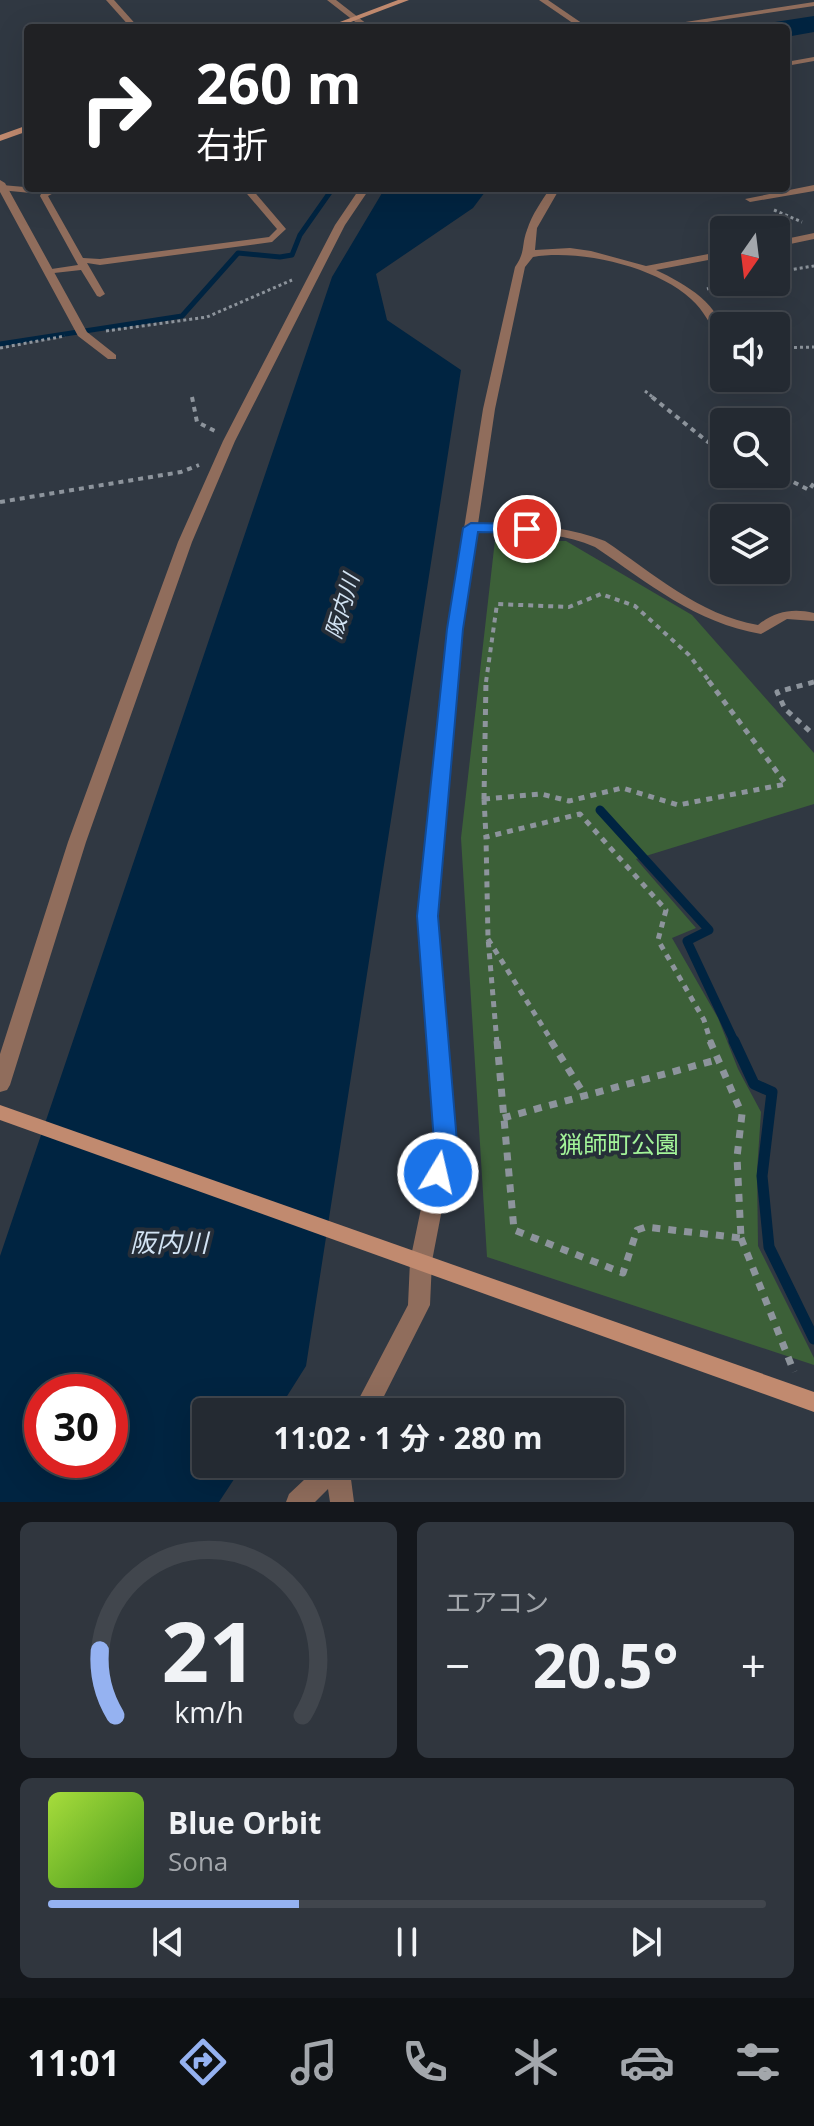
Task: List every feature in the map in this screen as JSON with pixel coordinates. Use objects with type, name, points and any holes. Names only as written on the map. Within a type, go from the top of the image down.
[{"type":"street","points":[[110,0],[131,24]]},
{"type":"street","points":[[331,0],[363,24]]},
{"type":"street","points":[[340,24],[405,0]]},
{"type":"street","points":[[543,0],[579,24]]},
{"type":"street","points":[[747,13],[772,5],[763,0]]},
{"type":"street","points":[[677,24],[814,4]]},
{"type":"street","points":[[790,63],[814,59]]},
{"type":"street","points":[[0,138],[24,129]]},
{"type":"street","points":[[1,186],[82,334],[112,357]]},
{"type":"street","points":[[750,199],[814,188]]},
{"type":"street","points":[[0,1085],[77,842],[185,542],[229,441],[340,225],[362,192]]},
{"type":"street","points":[[530,254],[527,244],[538,213],[552,192]]},
{"type":"street","points":[[790,241],[814,236]]},
{"type":"street","points":[[371,1398],[419,1305],[421,1261],[445,1142],[428,916],[455,629],[495,380],[520,267],[530,254],[570,249],[614,258],[692,294],[710,319]]},
{"type":"street","points":[[641,270],[710,257]]},
{"type":"street","points":[[471,528],[554,530],[581,534],[714,619],[740,628],[761,630],[793,612],[814,617]]},
{"type":"street","points":[[0,1112],[809,1400]]},
{"type":"street","points":[[298,1502],[323,1478]]},
{"type":"street","points":[[339,1478],[342,1502]]},
{"type":"lane","points":[[1,186],[24,189]]},
{"type":"lane","points":[[48,192],[44,196],[100,294]]},
{"type":"lane","points":[[48,272],[82,263],[272,239],[282,229],[250,192]]},
{"type":"path","points":[[790,270],[814,266]]},
{"type":"path","points":[[0,348],[207,317],[300,277],[316,274]]},
{"type":"path","points":[[790,348],[814,347]]},
{"type":"path","points":[[645,391],[710,443]]},
{"type":"path","points":[[192,397],[197,422],[229,441]]},
{"type":"path","points":[[0,502],[181,472],[202,464],[212,450],[229,441]]},
{"type":"path","points":[[790,480],[812,491],[814,483]]},
{"type":"path","points":[[484,799],[541,794],[569,801],[622,788],[678,805],[786,784],[689,655],[635,606],[601,594],[569,607],[497,604],[487,650],[482,790],[488,938],[514,1230],[623,1273],[637,1230],[646,1227],[741,1238]]},
{"type":"path","points":[[814,682],[777,692],[785,709],[814,735]]},
{"type":"path","points":[[486,837],[580,814],[666,910],[658,940],[704,1020],[716,1060],[742,1114],[737,1157],[741,1238],[809,1400]]},
{"type":"path","points":[[488,938],[585,1096]]},
{"type":"path","points":[[503,1118],[716,1060]]},
{"type":"green space","name":"猟師町公園","points":[[495,540],[566,541],[692,615],[814,753],[814,804],[636,859],[696,928],[672,938],[718,1018],[738,1069],[761,1112],[757,1171],[758,1246],[814,1358],[814,1365],[487,1257],[461,838]]},
{"type":"water","points":[[814,16],[814,32],[790,36],[790,24],[762,24]]},
{"type":"water","name":"阪内川","points":[[383,192],[485,192],[473,208],[376,274],[387,320],[461,370],[306,1366],[286,1398],[192,1398],[192,1478],[235,1478],[219,1502],[0,1502],[0,1256],[332,277]]},
{"type":"waterway","points":[[0,344],[182,316],[238,253],[280,257],[292,255],[300,235],[330,192]]},
{"type":"waterway","points":[[600,810],[709,930],[687,941],[735,1043]]},
{"type":"waterway","points":[[734,1041],[754,1084],[772,1092],[762,1176],[769,1247],[814,1339]]},
{"type":"route","points":[[438,1173],[445,1142],[428,916],[455,629],[471,528],[527,529]]}]
